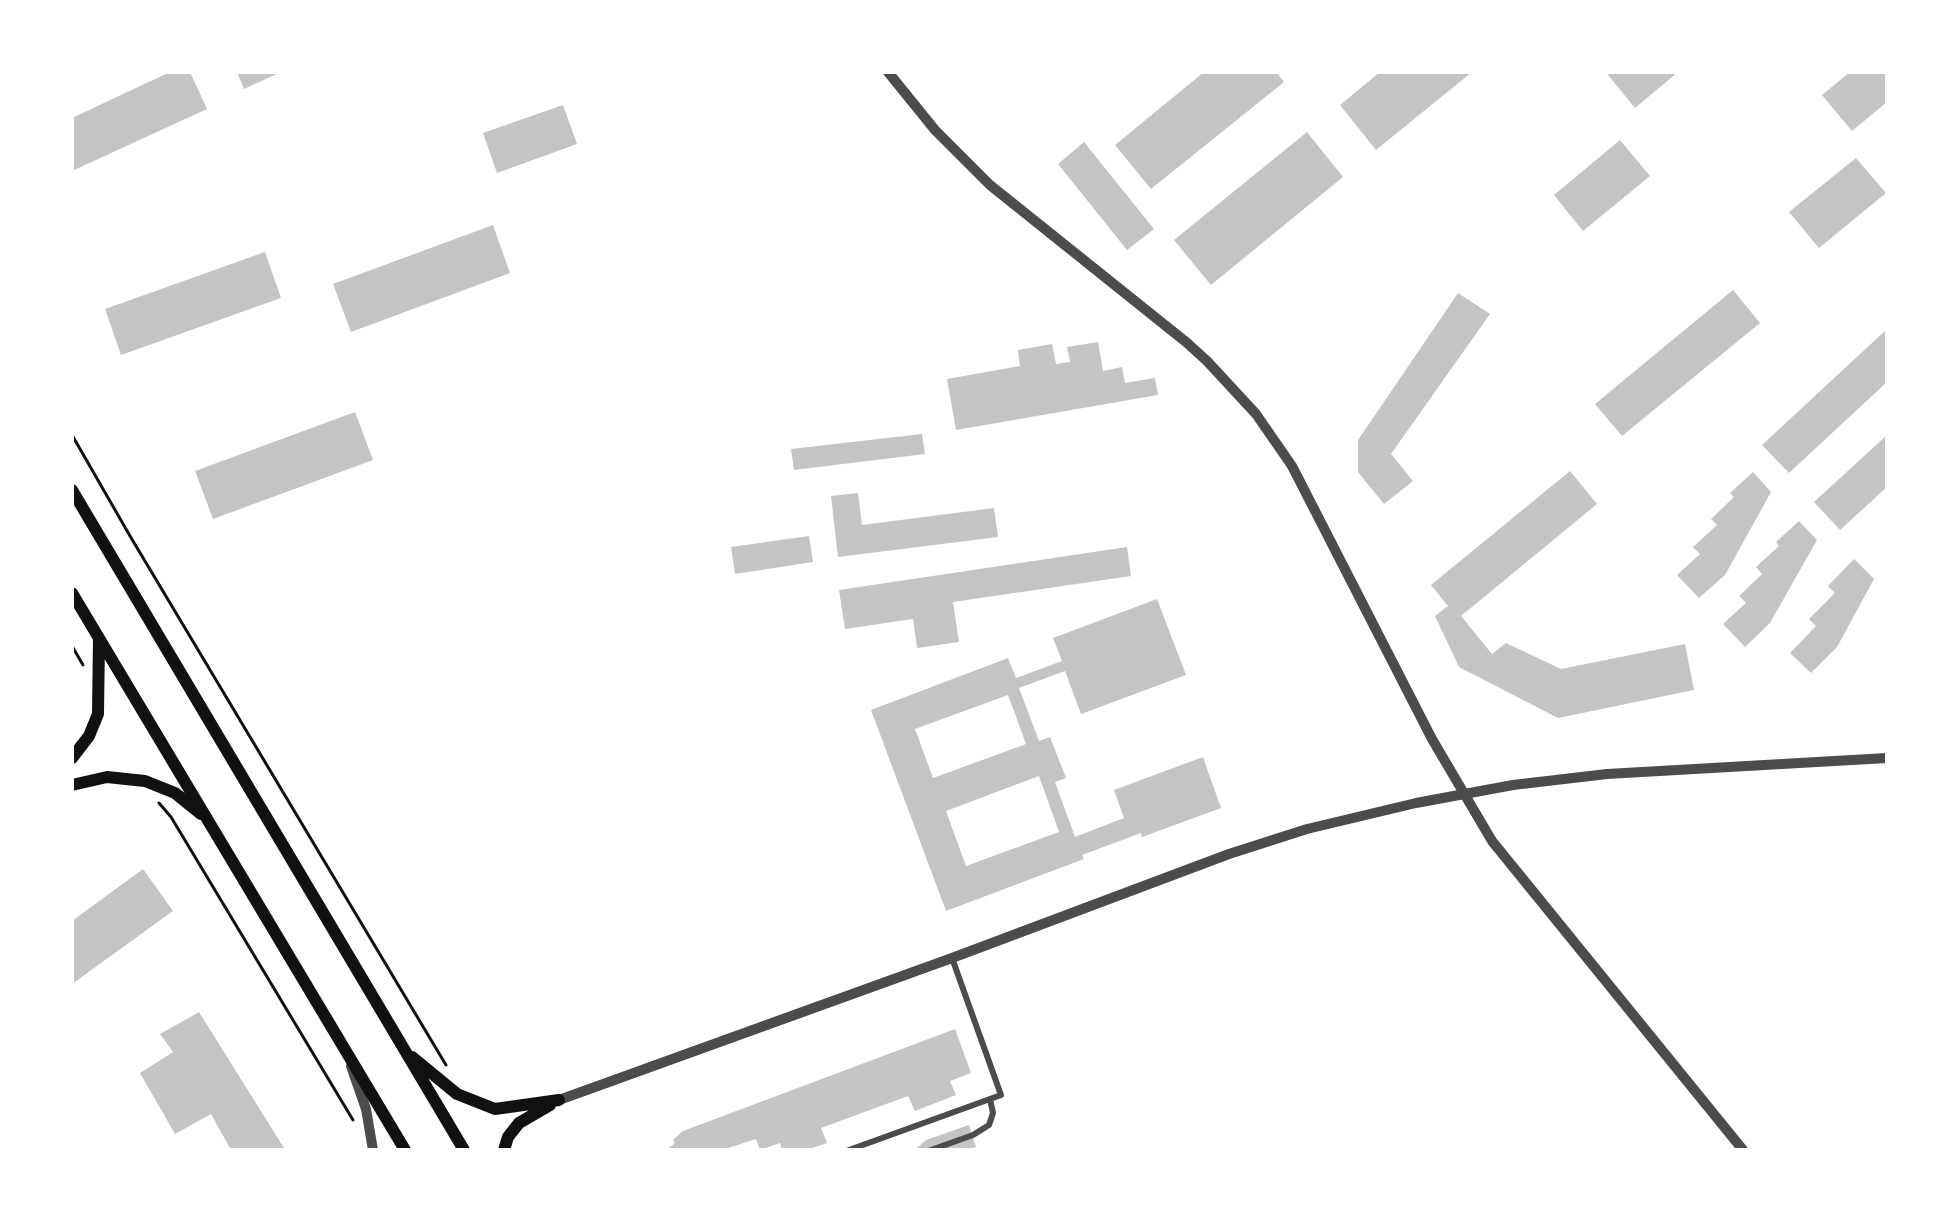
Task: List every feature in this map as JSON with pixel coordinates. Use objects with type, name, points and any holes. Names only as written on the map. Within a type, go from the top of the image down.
[{"type":"main road","points":[[72,490],[464,1150]]},
{"type":"main road","points":[[72,593],[405,1150]]},
{"type":"main road","points":[[72,758],[89,736],[98,714],[99,638]]},
{"type":"main road","points":[[72,785],[107,777],[145,781],[175,793],[208,820]]},
{"type":"main road","points":[[404,1050],[457,1094],[495,1110],[559,1100]]},
{"type":"main road","points":[[504,1150],[507,1137],[519,1123],[559,1100]]},
{"type":"street","points":[[888,72],[936,130],[990,185],[1186,342],[1207,361],[1256,414],[1292,466],[1432,739],[1492,841],[1743,1150]]},
{"type":"street","points":[[559,1100],[952,958],[1229,854],[1307,829],[1416,802],[1607,774],[1887,758]]},
{"type":"street","points":[[851,1150],[1001,1095],[952,958]]},
{"type":"street","points":[[347,1055],[366,1109],[374,1150]]},
{"type":"street","points":[[931,1150],[973,1136],[989,1125],[993,1113],[990,1099]]},
{"type":"path","points":[[72,435],[316,848],[453,1073]]},
{"type":"path","points":[[72,646],[88,673]]},
{"type":"path","points":[[155,799],[171,816],[356,1126]]},
{"type":"building","points":[[170,72],[190,72],[207,109],[72,171],[72,118]]},
{"type":"building","points":[[237,72],[281,72],[244,89]]},
{"type":"building","points":[[1204,72],[1276,72],[1284,82],[1151,189],[1115,145]]},
{"type":"building","points":[[1380,72],[1472,72],[1376,150],[1340,105]]},
{"type":"building","points":[[1612,72],[1678,72],[1635,108],[1608,75]]},
{"type":"building","points":[[1850,72],[1887,72],[1887,102],[1852,131],[1822,95]]},
{"type":"building","points":[[563,105],[577,144],[497,173],[483,133]]},
{"type":"building","points":[[1307,132],[1343,177],[1211,285],[1174,240]]},
{"type":"building","points":[[1620,140],[1650,176],[1583,231],[1554,195]]},
{"type":"building","points":[[1084,142],[1154,229],[1127,250],[1058,164]]},
{"type":"building","points":[[1856,158],[1886,193],[1819,248],[1789,212]]},
{"type":"building","points":[[493,225],[510,273],[351,332],[333,284]]},
{"type":"building","points":[[265,252],[281,298],[121,355],[105,309]]},
{"type":"building","points":[[1733,290],[1760,323],[1622,436],[1595,404]]},
{"type":"building","points":[[1458,293],[1490,314],[1391,454],[1413,481],[1384,504],[1358,472],[1358,440]]},
{"type":"building","points":[[1887,329],[1887,382],[1789,473],[1762,445]]},
{"type":"building","points":[[1098,342],[1103,371],[1122,367],[1125,383],[1155,378],[1158,395],[956,430],[947,379],[1020,366],[1018,350],[1052,344],[1056,364],[1070,362],[1067,347]]},
{"type":"building","points":[[355,412],[373,460],[213,519],[195,471]]},
{"type":"building","points":[[922,434],[925,454],[794,470],[791,449]]},
{"type":"building","points":[[1887,435],[1887,487],[1840,530],[1814,502]]},
{"type":"building","points":[[1570,471],[1597,504],[1461,616],[1492,654],[1506,643],[1561,669],[1685,644],[1694,690],[1558,718],[1459,667],[1435,616],[1448,606],[1431,585]]},
{"type":"building","points":[[1753,472],[1771,492],[1725,575],[1699,598],[1677,575],[1700,554],[1693,547],[1717,525],[1711,519],[1734,497],[1730,493]]},
{"type":"building","points":[[858,493],[862,525],[994,508],[998,537],[838,557],[831,496]]},
{"type":"building","points":[[1799,521],[1817,540],[1770,623],[1745,647],[1723,624],[1746,603],[1739,596],[1762,574],[1756,567],[1779,546],[1776,542]]},
{"type":"building","points":[[809,536],[813,562],[735,574],[731,547]]},
{"type":"building","points":[[1127,547],[1131,576],[953,602],[959,642],[917,648],[913,619],[845,629],[839,590]]},
{"type":"building","points":[[1854,559],[1874,579],[1837,647],[1811,673],[1790,653],[1816,626],[1809,619],[1835,593],[1828,586]]},
{"type":"building","points":[[1157,599],[1186,675],[1081,714],[1065,671],[1019,688],[1039,741],[1050,737],[1066,778],[1055,782],[1075,837],[1124,818],[1114,790],[1203,757],[1221,808],[1142,837],[1141,833],[1082,855],[1084,859],[946,911],[871,710],[1008,658],[1016,678],[1062,661],[1053,638]],"holes":[[[1008,695],[1026,744],[933,778],[915,729]],[[1039,776],[1059,832],[966,866],[946,811]]]},
{"type":"building","points":[[143,869],[173,911],[72,984],[72,921]]},
{"type":"building","points":[[199,1012],[284,1148],[280,1150],[231,1150],[211,1114],[175,1134],[140,1073],[173,1052],[160,1034]]},
{"type":"building","points":[[955,1029],[971,1073],[950,1081],[956,1095],[915,1111],[908,1096],[821,1128],[827,1143],[807,1150],[782,1150],[780,1143],[760,1150],[756,1139],[722,1150],[667,1150],[675,1143],[673,1140],[683,1131]]},
{"type":"building","points":[[969,1125],[976,1147],[966,1150],[915,1150],[926,1140]]}]
